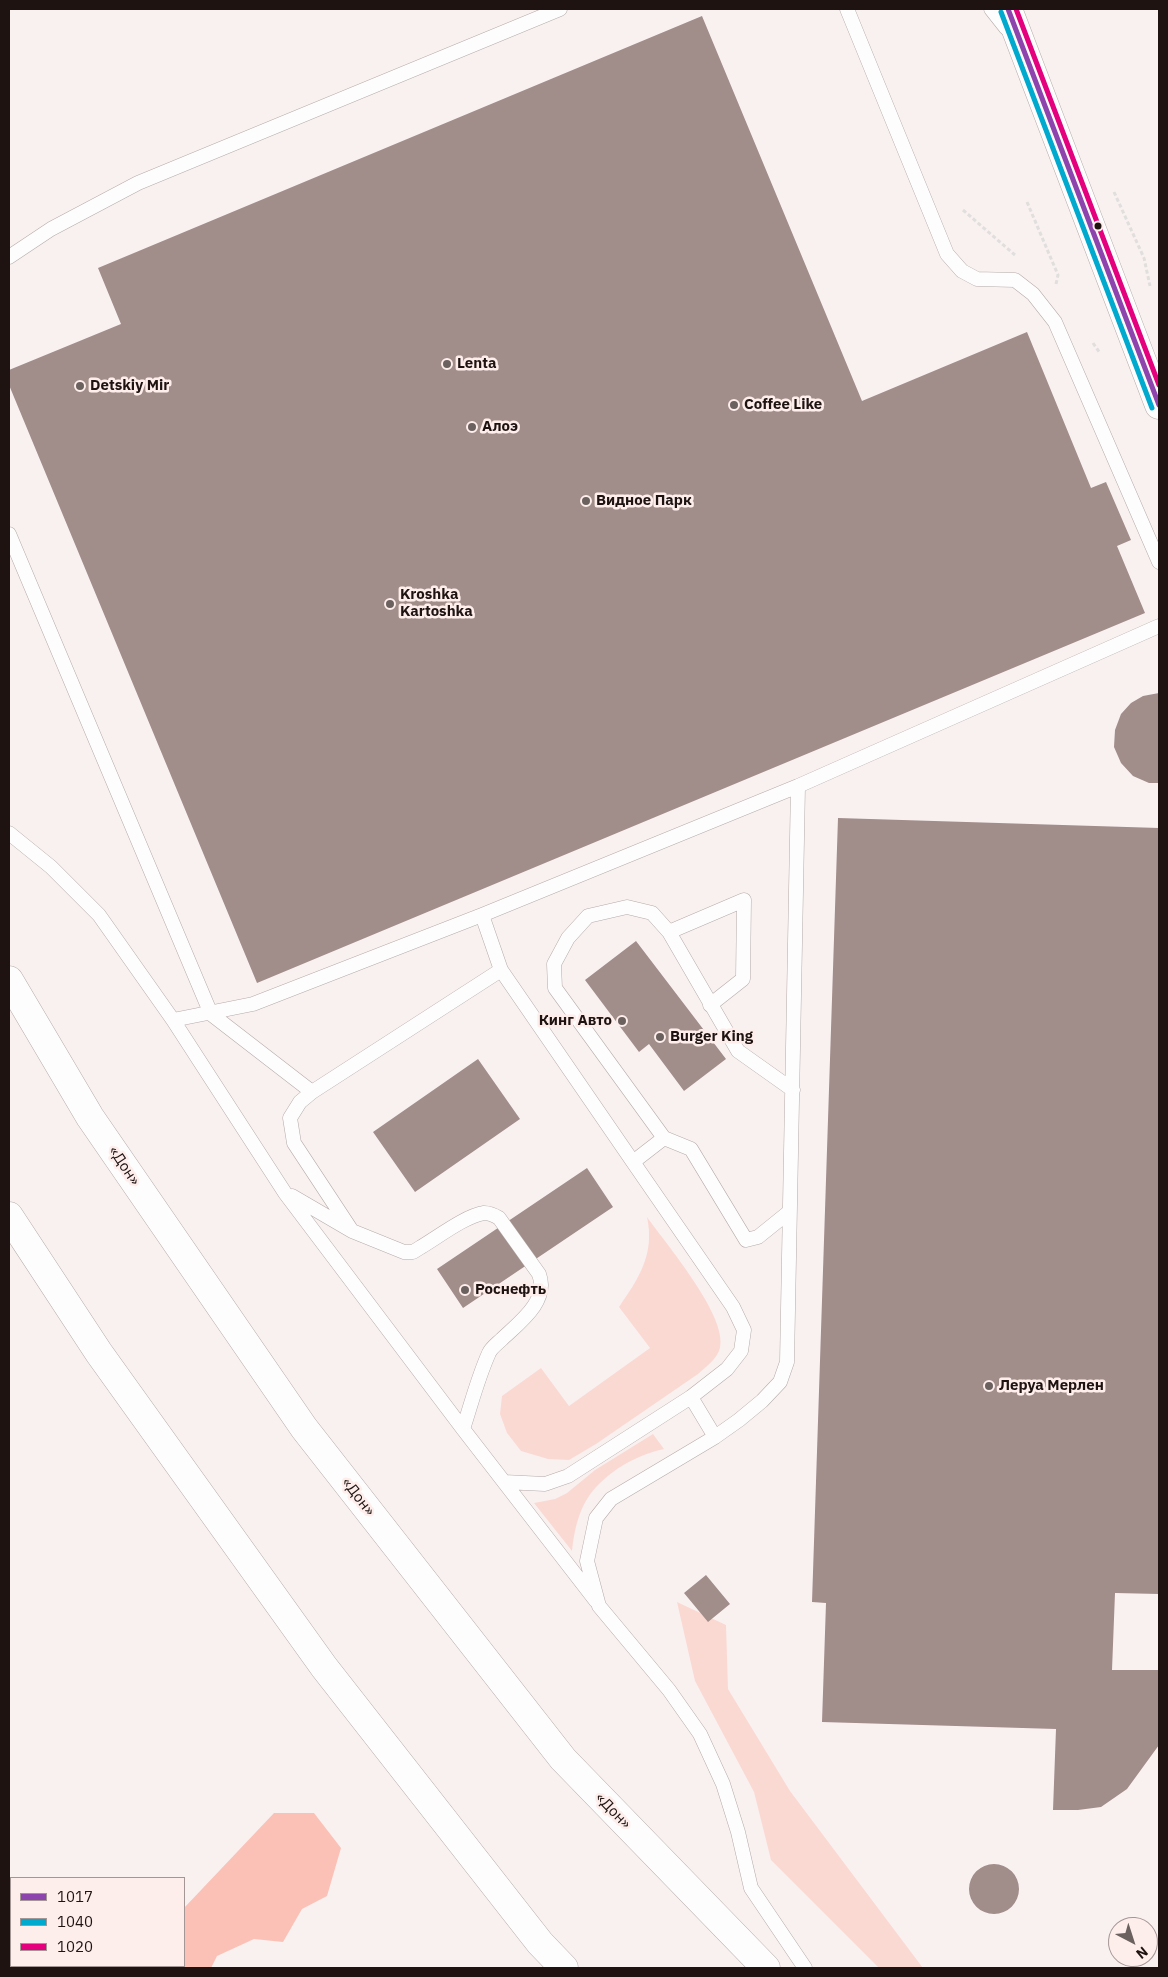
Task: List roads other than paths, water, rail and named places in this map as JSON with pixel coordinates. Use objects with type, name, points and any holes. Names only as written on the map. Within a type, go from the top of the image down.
[{"type":"main road","points":[[1008,9],[1159,405]]},
{"type":"main road","name":"«Дон»","points":[[9,980],[90,1117],[304,1428],[563,1759],[766,1968]]},
{"type":"main road","points":[[9,1216],[99,1353],[324,1667],[540,1943],[564,1968]]},
{"type":"lane","points":[[9,256],[51,229],[138,183],[560,9]]},
{"type":"lane","points":[[846,9],[947,254],[962,271],[977,279],[1015,280],[1033,294],[1055,322],[1159,562]]},
{"type":"lane","points":[[991,9],[1023,49]]},
{"type":"lane","points":[[9,534],[211,1014],[312,1092]]},
{"type":"lane","points":[[173,1020],[254,1004],[482,915],[798,786],[1159,626]]},
{"type":"lane","points":[[599,1606],[587,1561],[596,1518],[611,1499],[715,1437],[762,1401],[780,1382],[788,1362],[789,1212],[798,786]]},
{"type":"lane","points":[[9,833],[51,867],[98,915],[173,1020],[286,1193],[463,1430],[599,1606],[669,1690],[700,1734],[723,1784],[738,1832],[750,1888],[805,1968]]},
{"type":"lane","points":[[669,932],[744,900],[743,979],[710,1005]]},
{"type":"lane","points":[[789,1212],[758,1237],[746,1240],[691,1149],[664,1138],[554,988],[554,964],[568,938],[588,916],[627,907],[652,913],[669,932],[738,1051],[793,1090]]},
{"type":"lane","points":[[482,915],[500,970],[733,1307],[744,1330],[741,1351],[727,1369],[690,1397],[568,1476],[545,1484],[504,1482]]},
{"type":"lane","points":[[352,1231],[294,1143],[290,1118],[300,1102],[312,1092],[500,970]]},
{"type":"lane","points":[[633,1162],[664,1138]]},
{"type":"lane","points":[[286,1193],[352,1231],[404,1252],[413,1252],[470,1218],[484,1213],[499,1218],[539,1274],[543,1283],[542,1292],[537,1303],[524,1319],[490,1351],[463,1430]]},
{"type":"lane","points":[[690,1397],[715,1437]]},
{"type":"place","name":"Lenta","points":[[447,364]]},
{"type":"place","name":"Detskiy Mir","points":[[80,386]]},
{"type":"place","name":"Coffee Like","points":[[734,405]]},
{"type":"place","name":"Алоэ","points":[[472,427]]},
{"type":"place","name":"Видное Парк","points":[[586,501]]},
{"type":"place","name":"Kroshka Kartoshka","points":[[390,604]]},
{"type":"place","name":"Кинг Авто","points":[[622,1021]]},
{"type":"place","name":"Burger King","points":[[660,1037]]},
{"type":"place","name":"Роснефть","points":[[465,1290]]},
{"type":"place","name":"Леруа Мерлен","points":[[989,1386]]}]
